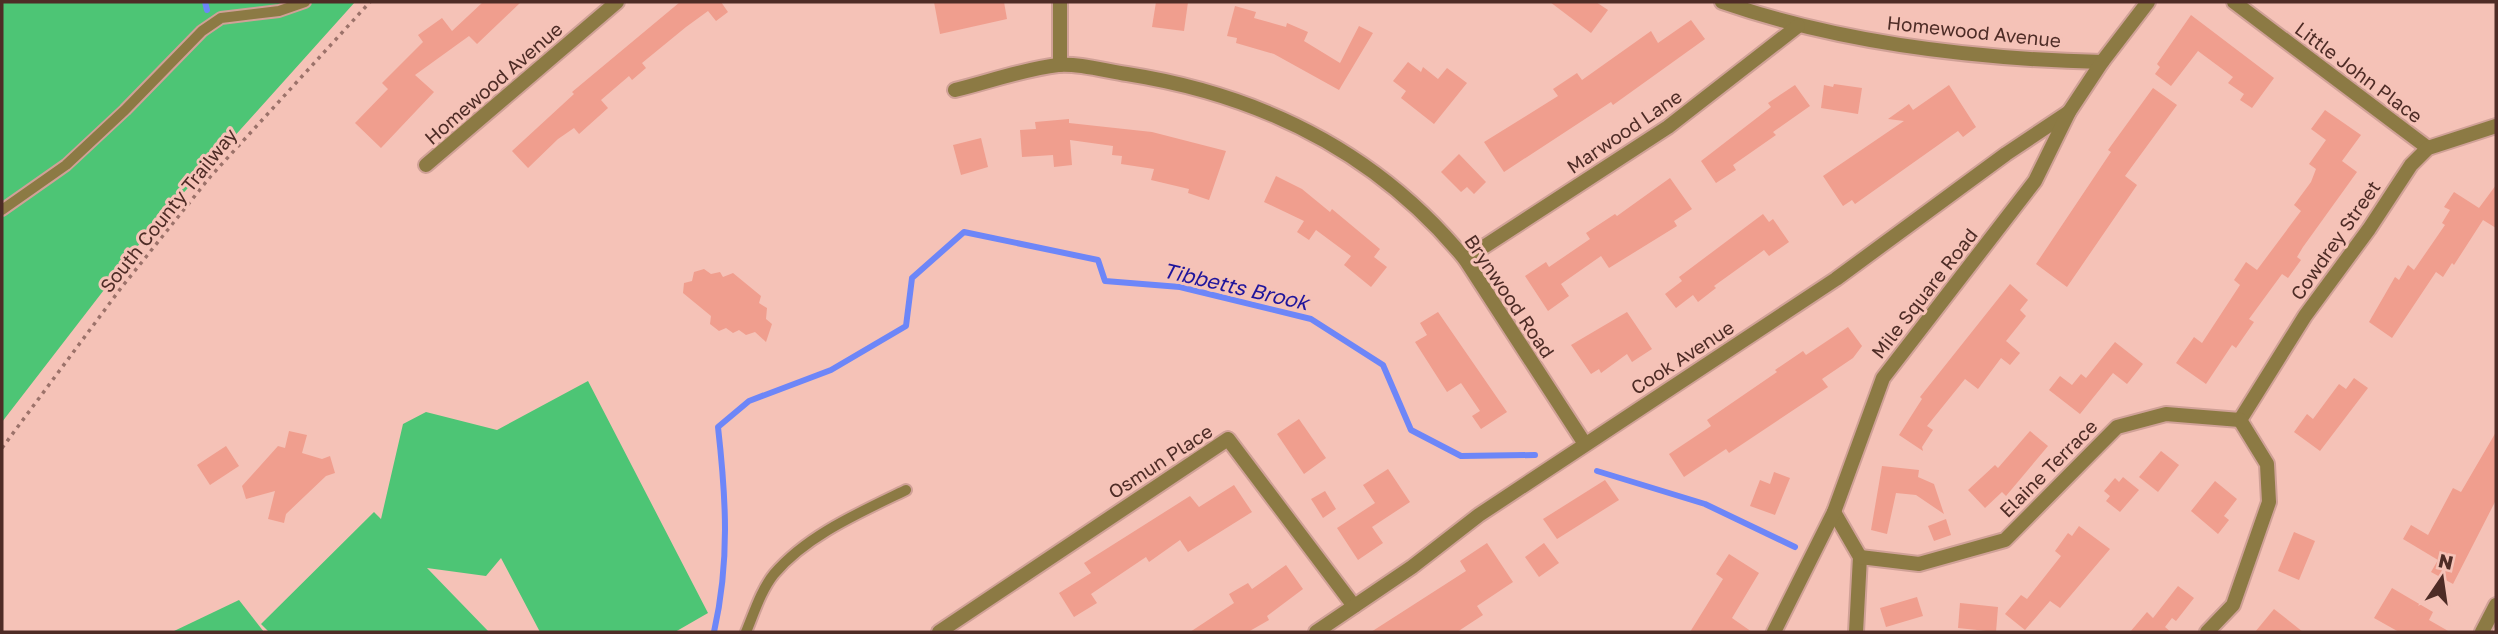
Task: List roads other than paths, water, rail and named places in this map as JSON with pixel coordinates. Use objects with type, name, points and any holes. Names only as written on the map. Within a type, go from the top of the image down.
[{"type":"street","name":"Homewood Avenue","points":[[426,165],[617,2]]},
{"type":"street","points":[[1060,2],[1060,65]]},
{"type":"street","name":"Homewood Avenue","points":[[1722,2],[1798,26],[1916,48],[2102,62]]},
{"type":"street","name":"Mile Square Road","points":[[1774,632],[1834,512],[1883,378],[2035,181],[2069,112],[2102,62],[2148,2]]},
{"type":"street","name":"Little John Place","points":[[2234,2],[2428,148]]},
{"type":"street","name":"Marwood Lane","points":[[1465,260],[1668,128],[1798,26]]},
{"type":"street","name":"Brynwood Road","points":[[954,90],[1060,65],[1180,82],[1254,106],[1329,140],[1400,194],[1444,234],[1465,260],[1585,444]]},
{"type":"street","name":"Cook Avenue","points":[[1316,632],[1479,515],[1836,279],[2006,154],[2069,112]]},
{"type":"street","points":[[2428,148],[2496,126]]},
{"type":"street","name":"Cowdrey Street","points":[[2240,420],[2305,316],[2369,229],[2411,165],[2428,148]]},
{"type":"street","name":"Elaine Terrace","points":[[1860,557],[1919,564],[2005,540],[2117,427],[2166,414],[2240,420]]},
{"type":"street","points":[[2207,632],[2233,605],[2269,502],[2267,464],[2240,420]]},
{"type":"street","name":"Osmun Place","points":[[939,632],[1228,439],[1354,606]]},
{"type":"street","points":[[1834,512],[1860,557],[1856,632]]},
{"type":"street","points":[[2482,632],[2496,605]]},
{"type":"lane","points":[[2,210],[66,165],[212,24],[221,18],[279,11],[305,2]]},
{"type":"lane","points":[[746,632],[774,575],[792,558],[840,523],[906,490]]},
{"type":"waterway","points":[[205,2],[207,10]]},
{"type":"waterway","name":"Tibbetts Brook","points":[[714,632],[722,580],[725,530],[718,427],[749,401],[831,370],[906,326],[912,278],[964,232],[1098,260],[1105,281],[1180,287],[1311,319],[1383,365],[1411,430],[1461,456],[1535,455]]},
{"type":"waterway","name":"Tibbetts Brook","points":[[1597,471],[1705,504],[1795,547]]}]
